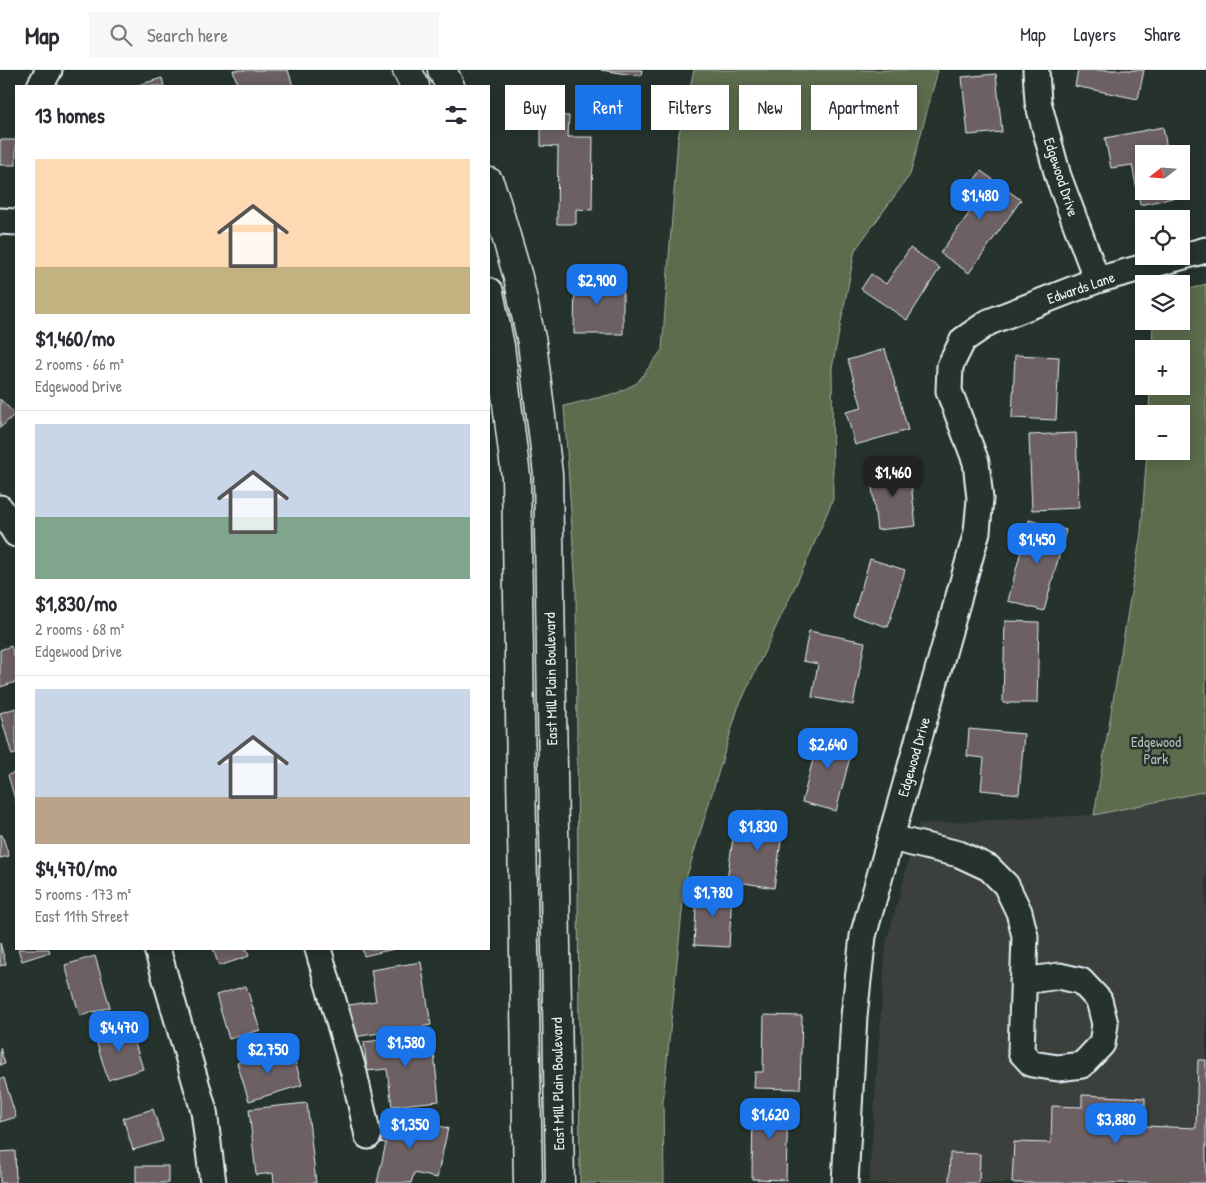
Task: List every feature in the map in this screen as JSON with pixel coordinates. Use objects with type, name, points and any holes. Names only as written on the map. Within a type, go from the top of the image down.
[{"type":"main road","points":[[407,70],[414,85]]},
{"type":"main road","points":[[442,70],[450,85]]},
{"type":"main road","name":"East Mill Plain Boulevard","points":[[490,185],[518,277],[532,343],[548,474],[560,1183]]},
{"type":"main road","points":[[490,297],[500,346],[516,477],[528,1183]]},
{"type":"street","points":[[41,85],[49,70]]},
{"type":"street","name":"Edgewood Drive","points":[[1036,70],[1038,102],[1058,176],[1098,280]]},
{"type":"street","points":[[0,221],[15,222]]},
{"type":"street","name":"Edwards Lane","points":[[963,340],[988,322],[1098,280],[1206,250]]},
{"type":"street","name":"Edgewood Drive","points":[[845,1183],[854,1016],[863,936],[977,532],[980,499],[976,462],[949,391],[950,366],[963,340]]},
{"type":"street","points":[[0,508],[15,532]]},
{"type":"street","points":[[891,838],[959,854],[988,868],[1006,885],[1019,912],[1025,936],[1024,980]]},
{"type":"street","points":[[156,950],[204,1112],[213,1183]]},
{"type":"street","points":[[318,950],[354,1072],[368,1136]]},
{"type":"shaded area","points":[[1206,791],[1206,1183],[869,1183],[886,944],[919,824],[1094,815]]},
{"type":"green space","points":[[694,70],[938,70],[910,175],[855,250],[832,368],[833,499],[806,563],[738,708],[685,882],[663,1100],[664,1183],[580,1183],[576,589],[564,406],[617,393],[637,383],[662,350],[680,130],[729,130],[729,85],[690,85]]},
{"type":"green space","name":"Edgewood Park","points":[[1206,284],[1206,791],[1094,815],[1141,533],[1146,460],[1190,460],[1190,405],[1149,405],[1150,395],[1190,395],[1190,340],[1152,340],[1153,330],[1190,330],[1190,289]]},
{"type":"building","points":[[233,70],[288,70],[293,85],[250,84],[238,85]]},
{"type":"building","points":[[601,70],[642,70],[641,76]]},
{"type":"building","points":[[1078,70],[1144,70],[1138,99],[1075,86]]},
{"type":"building","points":[[996,74],[1002,132],[968,135],[962,77]]},
{"type":"building","points":[[162,78],[164,85],[138,85]]},
{"type":"building","points":[[565,116],[569,116],[568,137],[593,137],[592,210],[576,209],[576,224],[557,224],[558,147],[541,146],[541,130],[565,130]]},
{"type":"building","points":[[1163,127],[1166,145],[1135,145],[1135,180],[1132,165],[1111,168],[1105,138]]},
{"type":"building","points":[[0,140],[15,140],[15,165],[0,165]]},
{"type":"building","points":[[981,171],[1021,200],[969,273],[940,253],[973,208],[960,199]]},
{"type":"building","points":[[1139,200],[1163,200],[1140,205]]},
{"type":"building","points":[[910,248],[940,268],[907,320],[861,289],[871,274],[886,284]]},
{"type":"building","points":[[575,272],[604,273],[604,289],[623,289],[623,334],[574,334]]},
{"type":"building","points":[[885,349],[908,430],[855,445],[846,412],[862,408],[848,360]]},
{"type":"building","points":[[1015,355],[1059,357],[1056,420],[1012,418]]},
{"type":"building","points":[[0,399],[15,414],[0,428]]},
{"type":"building","points":[[1076,433],[1079,508],[1032,510],[1029,435]]},
{"type":"building","points":[[909,466],[916,526],[877,530],[870,470]]},
{"type":"building","points":[[1029,520],[1066,530],[1044,611],[1008,601]]},
{"type":"building","points":[[870,559],[905,570],[888,627],[853,616]]},
{"type":"building","points":[[1005,621],[1039,622],[1037,703],[1003,703]]},
{"type":"building","points":[[809,631],[865,642],[853,705],[812,697],[818,664],[803,661]]},
{"type":"building","points":[[11,646],[15,660],[15,682],[0,687],[0,650]]},
{"type":"building","points":[[15,708],[15,754],[12,755],[0,713]]},
{"type":"building","points":[[821,729],[855,738],[836,811],[802,802]]},
{"type":"building","points":[[969,729],[1024,734],[1019,794],[981,790],[984,758],[967,756]]},
{"type":"building","points":[[15,772],[15,800],[8,775]]},
{"type":"building","points":[[757,811],[785,815],[774,888],[727,880],[733,838],[752,841]]},
{"type":"building","points":[[0,835],[2,835],[9,856],[0,858]]},
{"type":"building","points":[[697,890],[732,892],[729,947],[694,945]]},
{"type":"building","points":[[0,943],[6,964],[0,966]]},
{"type":"building","points":[[18,950],[49,950],[50,952],[22,961]]},
{"type":"building","points":[[213,950],[247,950],[249,956],[219,966]]},
{"type":"building","points":[[362,950],[390,950],[364,956]]},
{"type":"building","points":[[95,956],[110,1007],[80,1016],[65,965]]},
{"type":"building","points":[[421,962],[431,1025],[354,1037],[349,1005],[376,1001],[371,970]]},
{"type":"building","points":[[246,986],[260,1030],[229,1039],[216,995]]},
{"type":"building","points":[[764,1015],[802,1016],[800,1089],[754,1088],[755,1072],[763,1072]]},
{"type":"building","points":[[130,1027],[143,1069],[108,1080],[95,1037]]},
{"type":"building","points":[[432,1034],[439,1101],[392,1106],[387,1069],[367,1071],[364,1042]]},
{"type":"building","points":[[0,1048],[5,1064],[0,1065]]},
{"type":"building","points":[[282,1050],[286,1063],[295,1061],[302,1085],[249,1101],[237,1063]]},
{"type":"building","points":[[1198,1060],[1206,1060],[1206,1183],[1012,1183],[1014,1142],[1051,1143],[1052,1106],[1082,1107],[1082,1095],[1145,1098],[1145,1126],[1196,1128]]},
{"type":"building","points":[[4,1078],[16,1117],[0,1122],[0,1079]]},
{"type":"building","points":[[753,1101],[788,1101],[786,1180],[752,1179]]},
{"type":"building","points":[[307,1103],[316,1183],[274,1183],[273,1173],[256,1175],[249,1109]]},
{"type":"building","points":[[153,1109],[163,1141],[133,1150],[123,1118]]},
{"type":"building","points":[[385,1114],[448,1128],[437,1178],[414,1173],[411,1183],[377,1183],[386,1143],[378,1142]]},
{"type":"building","points":[[15,1151],[16,1183],[0,1183],[0,1152]]},
{"type":"building","points":[[950,1153],[980,1154],[979,1183],[949,1183]]},
{"type":"building","points":[[136,1166],[168,1166],[168,1183],[136,1183]]}]
